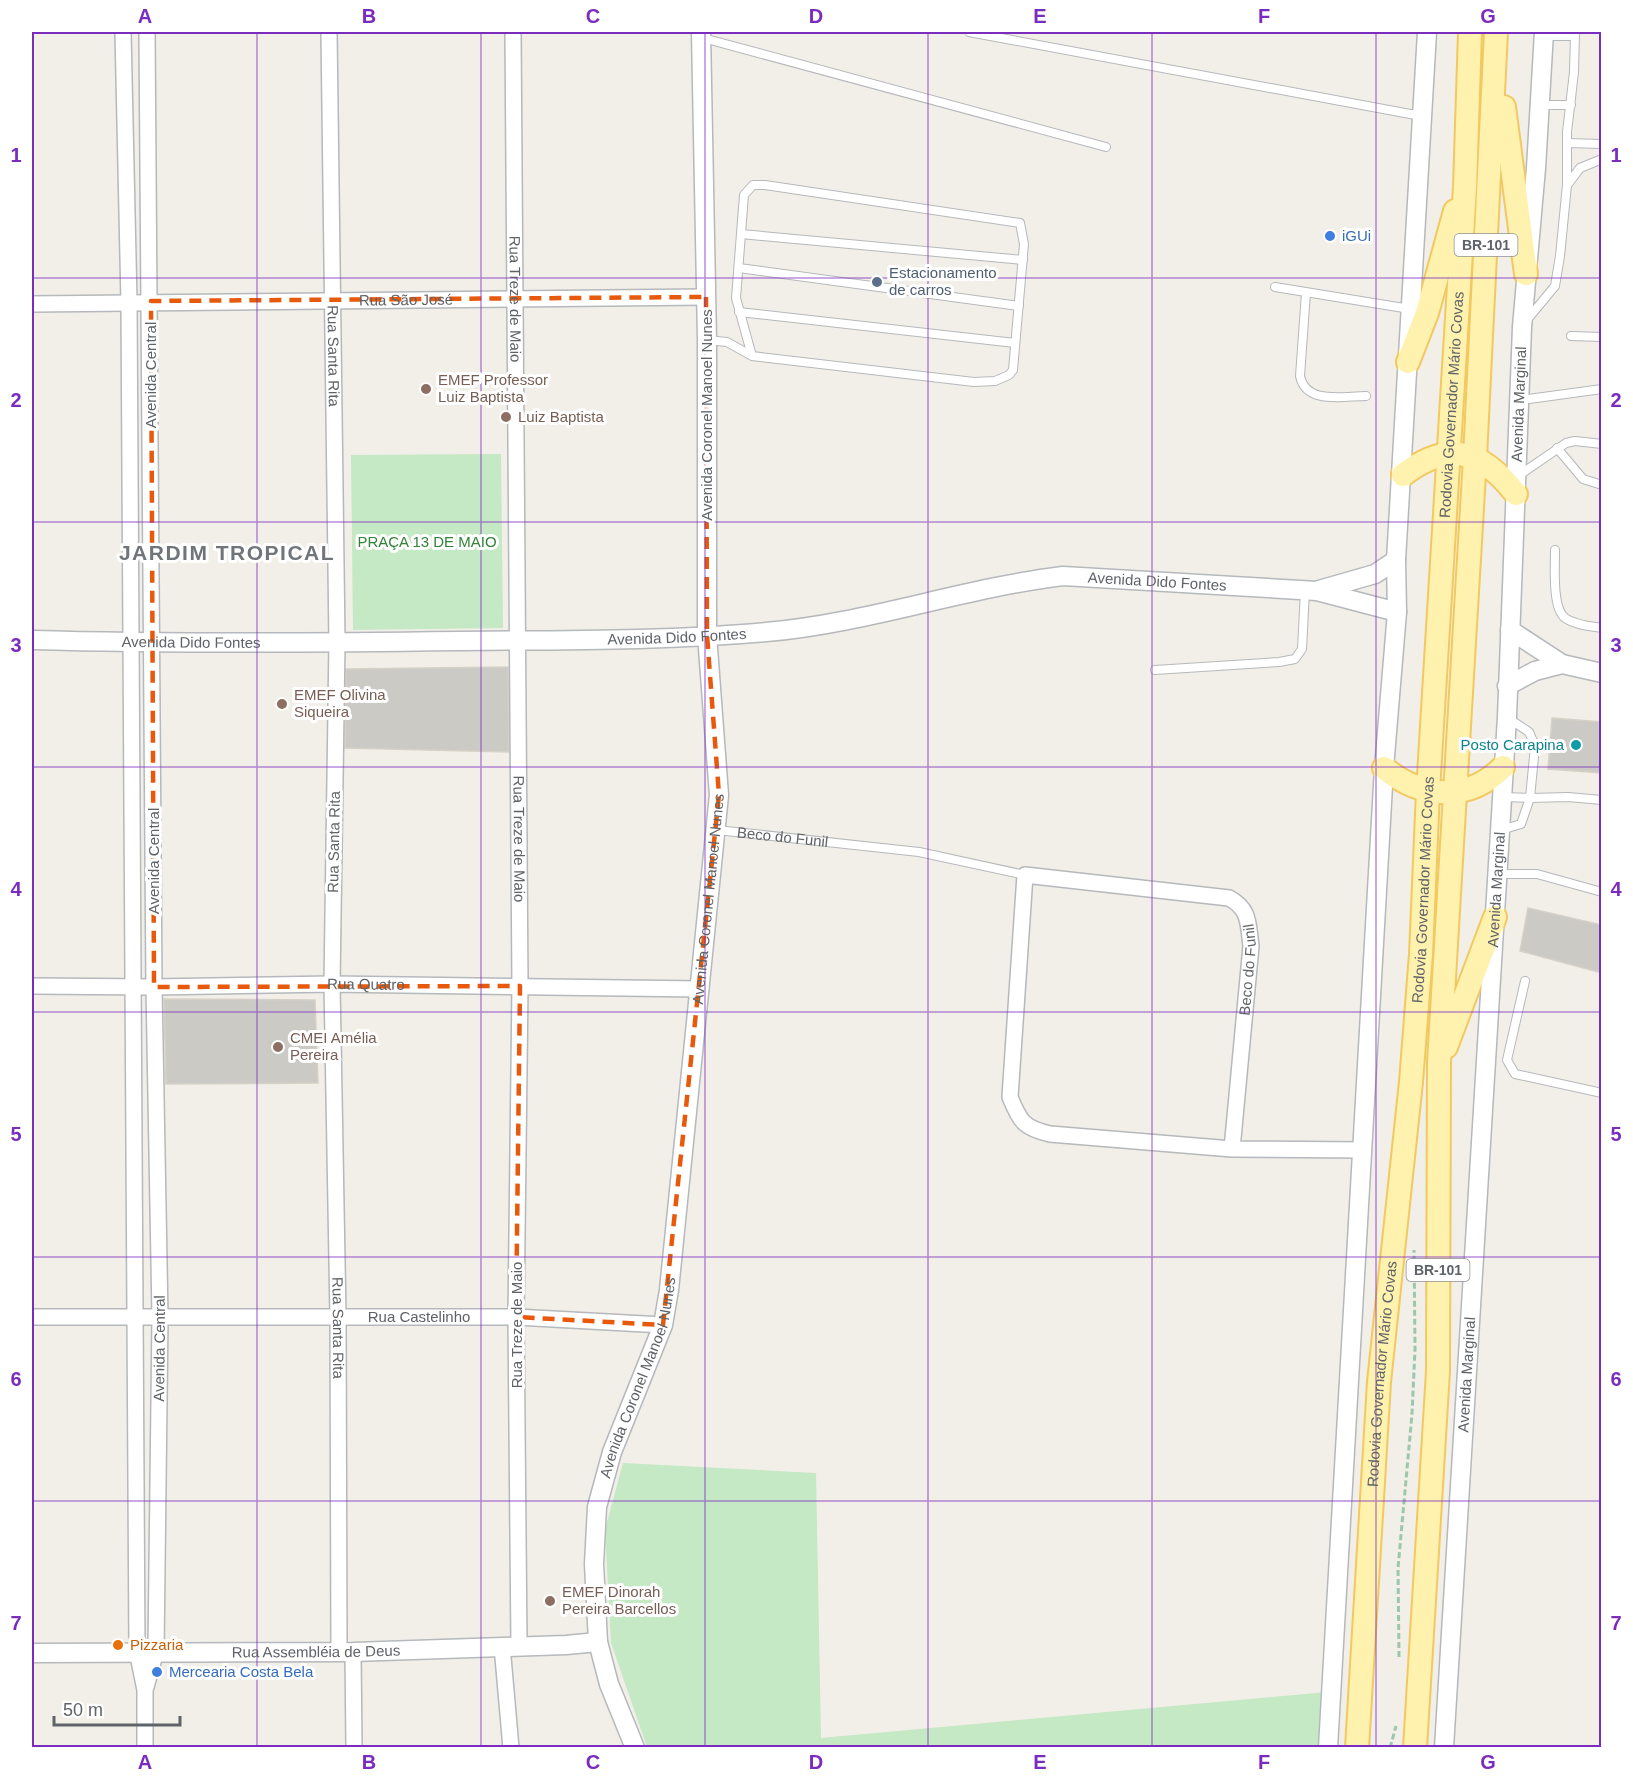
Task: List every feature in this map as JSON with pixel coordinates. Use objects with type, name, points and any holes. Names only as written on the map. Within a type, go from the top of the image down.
[{"type":"main road","name":"Rodovia Governador Mário Covas","points":[[1357,1748],[1379,1382],[1411,1082],[1421,954],[1428,790],[1465,187],[1470,32]]},
{"type":"main road","name":"Rodovia Governador Mário Covas","points":[[1415,1748],[1438,1371],[1439,1062],[1475,458],[1496,40]]},
{"type":"main road","points":[[1496,40],[1526,274]]},
{"type":"main road","points":[[1408,362],[1427,313],[1450,222],[1465,187]]},
{"type":"main road","points":[[1403,475],[1429,459],[1450,455],[1475,458],[1517,485]]},
{"type":"main road","points":[[1384,768],[1412,788],[1454,793],[1489,781],[1503,766]]},
{"type":"main road","points":[[1439,1062],[1495,917]]},
{"type":"street","name":"Avenida Central","points":[[123,32],[129,302],[129,643],[137,1651],[145,1690],[145,1748]]},
{"type":"street","name":"Avenida Central","points":[[145,1690],[156,1651],[160,1317],[154,987],[151,301],[147,32]]},
{"type":"street","name":"Rua Santa Rita","points":[[329,32],[337,642],[332,984],[346,1652],[354,1748]]},
{"type":"street","name":"Rua Treze de Maio","points":[[512,1748],[511,1646],[520,986],[513,32]]},
{"type":"street","points":[[1328,1748],[1384,768],[1397,612],[1396,561],[1403,475],[1427,32]]},
{"type":"street","name":"Avenida Coronel Manoel Nunes","points":[[635,1748],[609,1684],[598,1642],[594,1564],[597,1507],[612,1452],[663,1325],[669,1290],[717,830],[717,744],[707,635],[707,340],[701,34]]},
{"type":"street","name":"Avenida Marginal","points":[[1444,1748],[1507,717],[1521,400],[1522,327],[1544,34]]},
{"type":"street","name":"Rua São José","points":[[32,304],[706,297]]},
{"type":"street","name":"Avenida Dido Fontes","points":[[1311,590],[1375,574],[1396,561]]},
{"type":"street","name":"Avenida Dido Fontes","points":[[32,640],[129,643],[337,642],[517,640],[767,632],[812,626],[1023,580],[1063,576],[1311,590],[1397,612]]},
{"type":"street","points":[[1510,630],[1562,664],[1602,673]]},
{"type":"street","points":[[1507,686],[1535,671],[1562,664]]},
{"type":"street","points":[[1024,875],[1010,1097],[1022,1123],[1050,1134],[1232,1149],[1363,1150]]},
{"type":"street","name":"Beco do Funil","points":[[1024,875],[1229,898],[1242,905],[1248,920],[1251,946],[1232,1149]]},
{"type":"street","name":"Rua Quatro","points":[[32,986],[154,987],[332,984],[701,989]]},
{"type":"street","name":"Rua Castelinho","points":[[32,1317],[516,1317],[663,1325]]},
{"type":"street","name":"Rua Assembléia de Deus","points":[[32,1653],[346,1652],[598,1642]]},
{"type":"lane","points":[[969,32],[1421,116]]},
{"type":"lane","points":[[701,34],[1106,147]]},
{"type":"lane","points":[[1522,327],[1555,286],[1568,185],[1567,143],[1574,34],[1544,34]]},
{"type":"lane","points":[[1540,105],[1571,105]]},
{"type":"lane","points":[[1567,143],[1602,144]]},
{"type":"lane","points":[[1568,185],[1580,168],[1602,159]]},
{"type":"lane","points":[[707,340],[727,342],[753,356],[974,382],[995,381],[1009,375],[1013,370],[1023,260],[1023,230],[1020,223],[1012,220],[753,185],[744,195],[736,298],[753,356]]},
{"type":"lane","points":[[741,234],[1023,260]]},
{"type":"lane","points":[[739,268],[1019,306]]},
{"type":"lane","points":[[1275,287],[1411,309]]},
{"type":"lane","points":[[1306,293],[1300,376],[1302,386],[1310,393],[1320,396],[1366,396]]},
{"type":"lane","points":[[739,312],[1015,343]]},
{"type":"lane","points":[[1571,336],[1602,337]]},
{"type":"lane","points":[[1521,400],[1602,388]]},
{"type":"lane","points":[[1517,485],[1557,448],[1575,441],[1602,444]]},
{"type":"lane","points":[[1557,448],[1583,479],[1602,485]]},
{"type":"lane","points":[[1555,550],[1557,608],[1564,618],[1574,623],[1602,628]]},
{"type":"lane","points":[[1155,670],[1278,662],[1294,658],[1302,649],[1311,590]]},
{"type":"lane","points":[[1500,830],[1521,824],[1528,810],[1535,746],[1529,732],[1507,717]]},
{"type":"lane","points":[[1502,797],[1568,797],[1602,800]]},
{"type":"lane","name":"Beco do Funil","points":[[717,830],[919,852],[1024,875]]},
{"type":"lane","points":[[1497,874],[1538,874],[1602,892]]},
{"type":"lane","points":[[1525,981],[1508,1060],[1515,1074],[1602,1093]]},
{"type":"path","points":[[1400,1667],[1398,1568],[1412,1403],[1415,1241]]},
{"type":"path","points":[[1390,1748],[1397,1720]]},
{"type":"highlighted area","points":[[706,297],[707,635],[719,795],[663,1325],[516,1317],[520,986],[154,987],[151,301]]},
{"type":"green space","name":"PRAÇA 13 DE MAIO","points":[[501,454],[503,628],[353,630],[351,455]]},
{"type":"green space","points":[[623,1463],[816,1473],[821,1738],[1327,1692],[1324,1747],[647,1747],[611,1643],[605,1530]]},
{"type":"building","points":[[508,667],[509,752],[345,748],[346,669]]},
{"type":"building","name":"Posto Carapina","points":[[1552,718],[1602,722],[1602,773],[1548,769]]},
{"type":"building","points":[[1528,908],[1602,925],[1602,973],[1520,951]]},
{"type":"building","points":[[164,999],[315,1000],[318,1083],[166,1084]]},
{"type":"place","name":"iGUi","points":[[1330,236]]},
{"type":"place","name":"Estacionamento de carros","points":[[877,282]]},
{"type":"place","name":"EMEF Professor Luiz Baptista","points":[[426,389]]},
{"type":"place","name":"Luiz Baptista","points":[[506,417]]},
{"type":"place","name":"EMEF Olivina Siqueira","points":[[282,704]]},
{"type":"place","name":"Posto Carapina","points":[[1576,745]]},
{"type":"place","name":"CMEI Amélia Pereira","points":[[278,1047]]},
{"type":"place","name":"EMEF Dinorah Pereira Barcellos","points":[[550,1601]]},
{"type":"place","name":"Pizzaria","points":[[118,1645]]},
{"type":"place","name":"Mercearia Costa Bela","points":[[157,1672]]},
{"type":"district","name":"JARDIM TROPICAL","points":[[227,553]]}]
